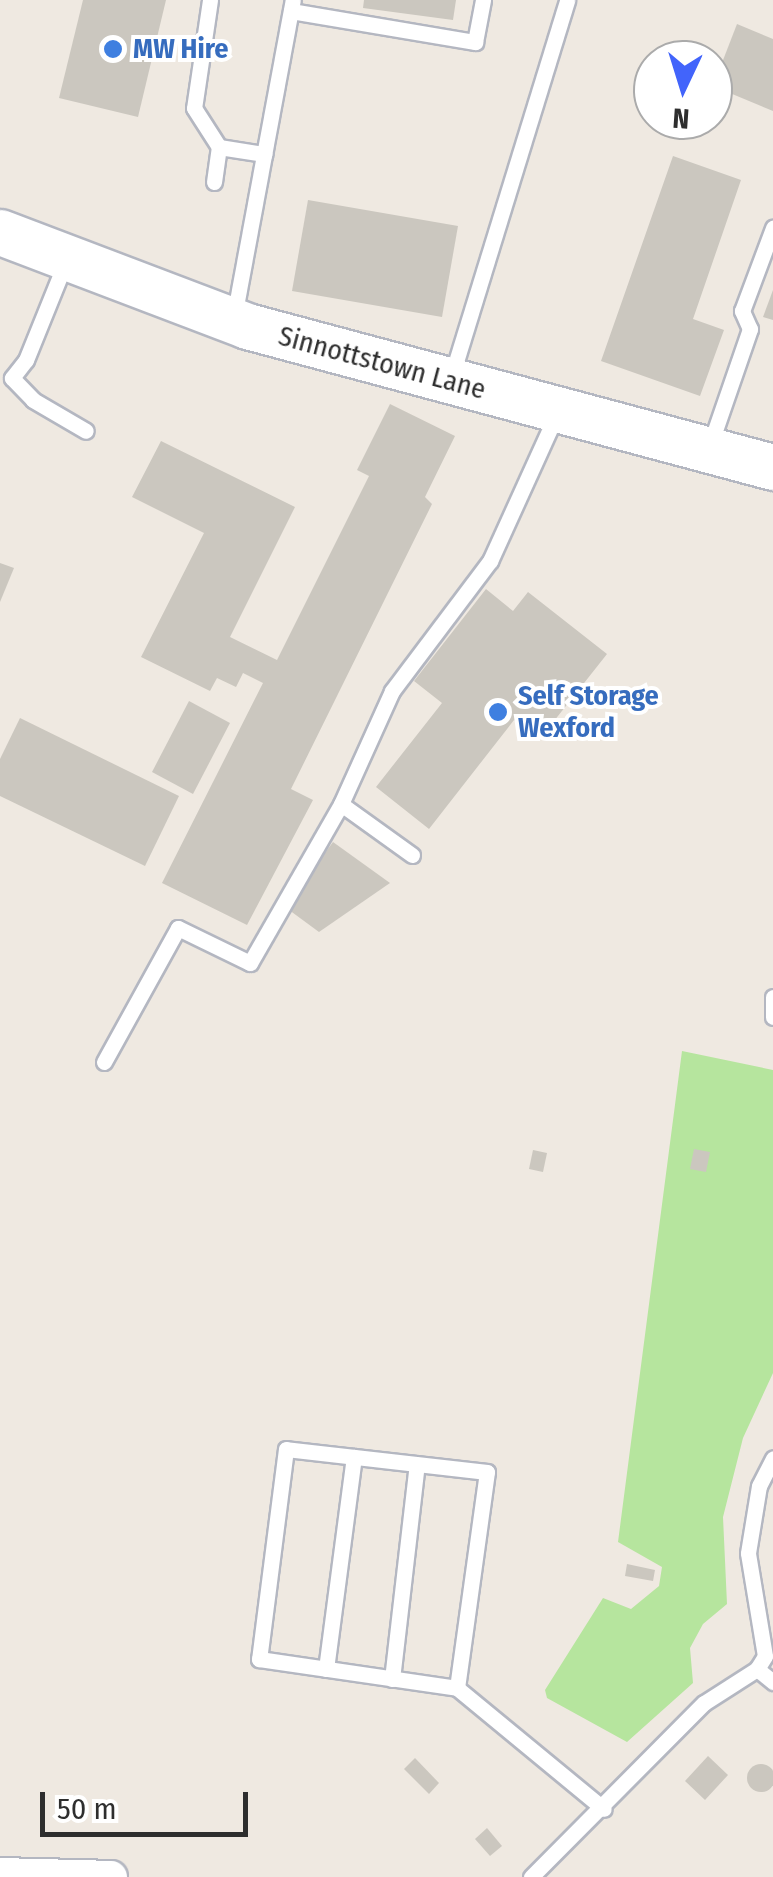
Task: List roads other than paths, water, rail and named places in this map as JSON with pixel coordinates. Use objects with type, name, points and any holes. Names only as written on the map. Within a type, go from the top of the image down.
[{"type":"street","name":"Sinnottstown Lane","points":[[0,232],[66,261],[233,321],[773,467]]},
{"type":"street","points":[[0,1874],[111,1877]]},
{"type":"lane","points":[[210,0],[194,108],[218,148],[214,182]]},
{"type":"lane","points":[[233,321],[292,6],[475,42],[483,0]]},
{"type":"lane","points":[[450,382],[566,0]]},
{"type":"lane","points":[[218,148],[264,154]]},
{"type":"lane","points":[[708,448],[750,328],[742,311],[773,228]]},
{"type":"lane","points":[[66,261],[26,360],[6,384],[86,431]]},
{"type":"lane","points":[[104,1062],[178,928],[250,963],[341,804],[392,692],[490,561],[558,410]]},
{"type":"lane","points":[[341,804],[412,855]]},
{"type":"lane","points":[[773,997],[773,1017]]},
{"type":"lane","points":[[458,1688],[487,1472],[286,1449],[259,1659],[458,1688],[604,1809]]},
{"type":"lane","points":[[326,1669],[354,1457]]},
{"type":"lane","points":[[531,1877],[604,1809],[704,1703],[757,1669],[765,1656],[768,1640],[748,1553],[760,1486],[773,1458]]},
{"type":"lane","points":[[392,1679],[417,1464]]},
{"type":"lane","points":[[757,1669],[773,1682]]},
{"type":"place","name":"MW Hire","points":[[113,49]]},
{"type":"place","name":"Self Storage Wexford","points":[[498,712]]}]
